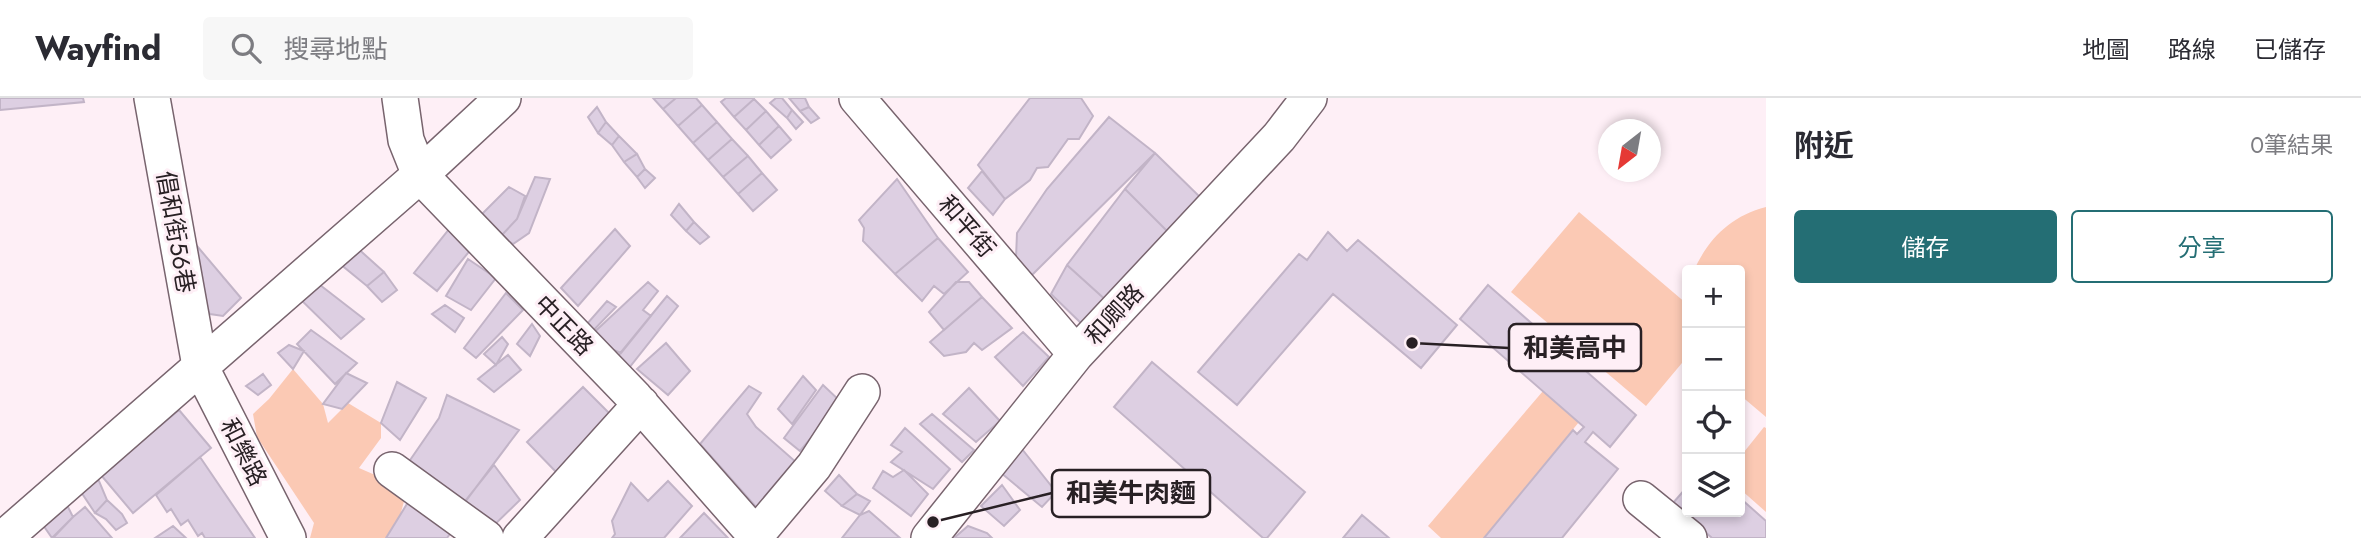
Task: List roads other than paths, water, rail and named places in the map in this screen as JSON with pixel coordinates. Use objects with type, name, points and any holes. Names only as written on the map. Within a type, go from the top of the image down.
[{"type":"street","name":"倡和街56巷","points":[[152,98],[200,366]]},
{"type":"street","name":"中正路","points":[[400,98],[406,139],[420,175],[641,404],[757,537]]},
{"type":"street","points":[[22,532],[200,366],[420,175],[503,98]]},
{"type":"street","name":"和平街","points":[[857,98],[1076,354]]},
{"type":"street","name":"和卿路","points":[[929,538],[1076,354],[1279,137],[1309,98]]},
{"type":"street","name":"和樂路","points":[[200,366],[288,538]]},
{"type":"street","points":[[757,537],[814,466],[862,392]]},
{"type":"street","points":[[520,538],[641,404]]},
{"type":"street","points":[[392,470],[486,538]]},
{"type":"street","points":[[1641,499],[1689,538]]},
{"type":"place","name":"和美高中","points":[[1412,343]]},
{"type":"place","name":"和美牛肉麵","points":[[933,522]]}]
